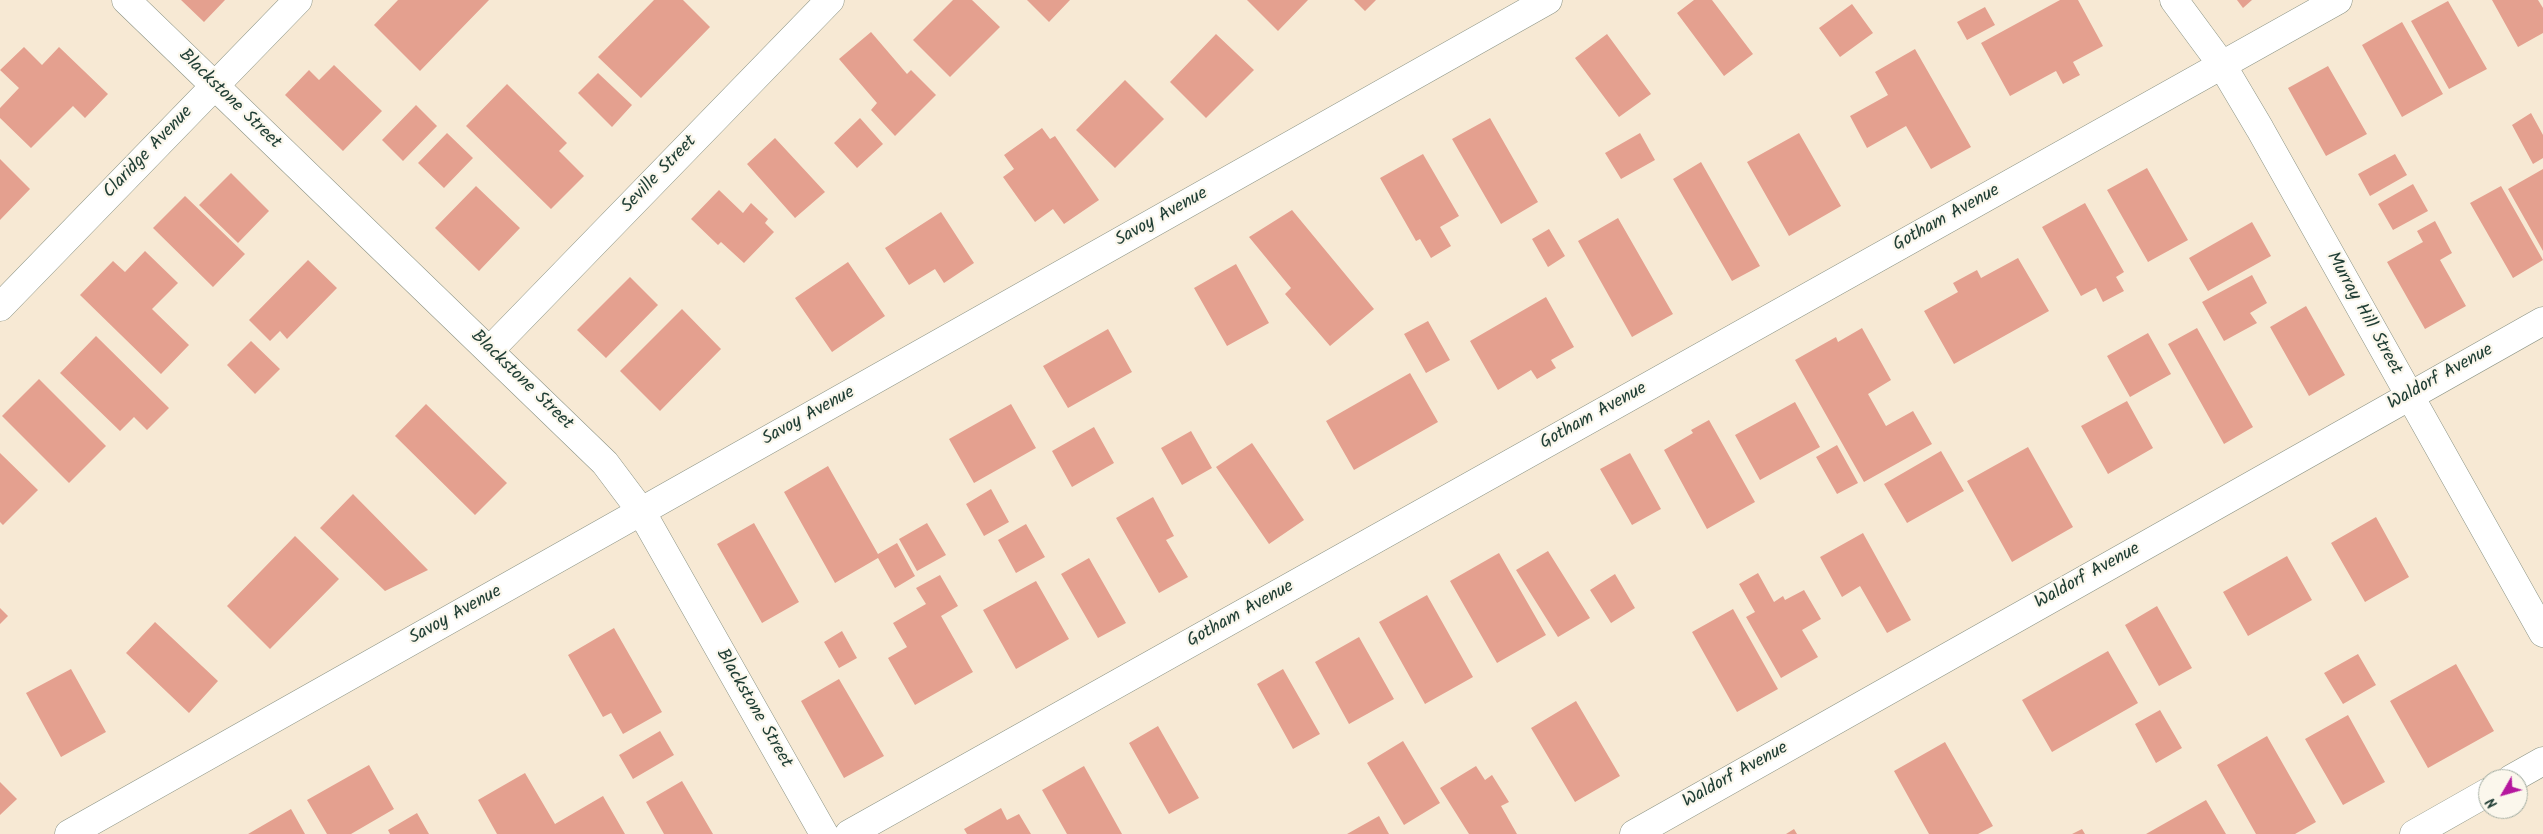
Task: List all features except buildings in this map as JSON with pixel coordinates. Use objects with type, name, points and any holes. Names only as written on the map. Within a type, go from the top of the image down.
[{"type":"street","name":"Blackstone Street","points":[[126,0],[605,462],[641,511],[824,834]]},
{"type":"street","name":"Claridge Avenue","points":[[0,307],[298,0]]},
{"type":"street","name":"Seville Street","points":[[490,350],[830,0]]},
{"type":"street","name":"Savoy Avenue","points":[[69,834],[1548,0]]},
{"type":"street","name":"Murray Hill Street","points":[[2174,0],[2222,65],[2543,633]]},
{"type":"street","name":"Gotham Avenue","points":[[850,834],[2338,0]]},
{"type":"street","name":"Waldorf Avenue","points":[[1634,834],[2543,321]]},
{"type":"street","points":[[2528,770],[2543,761]]},
{"type":"street","points":[[2414,834],[2478,798]]}]
